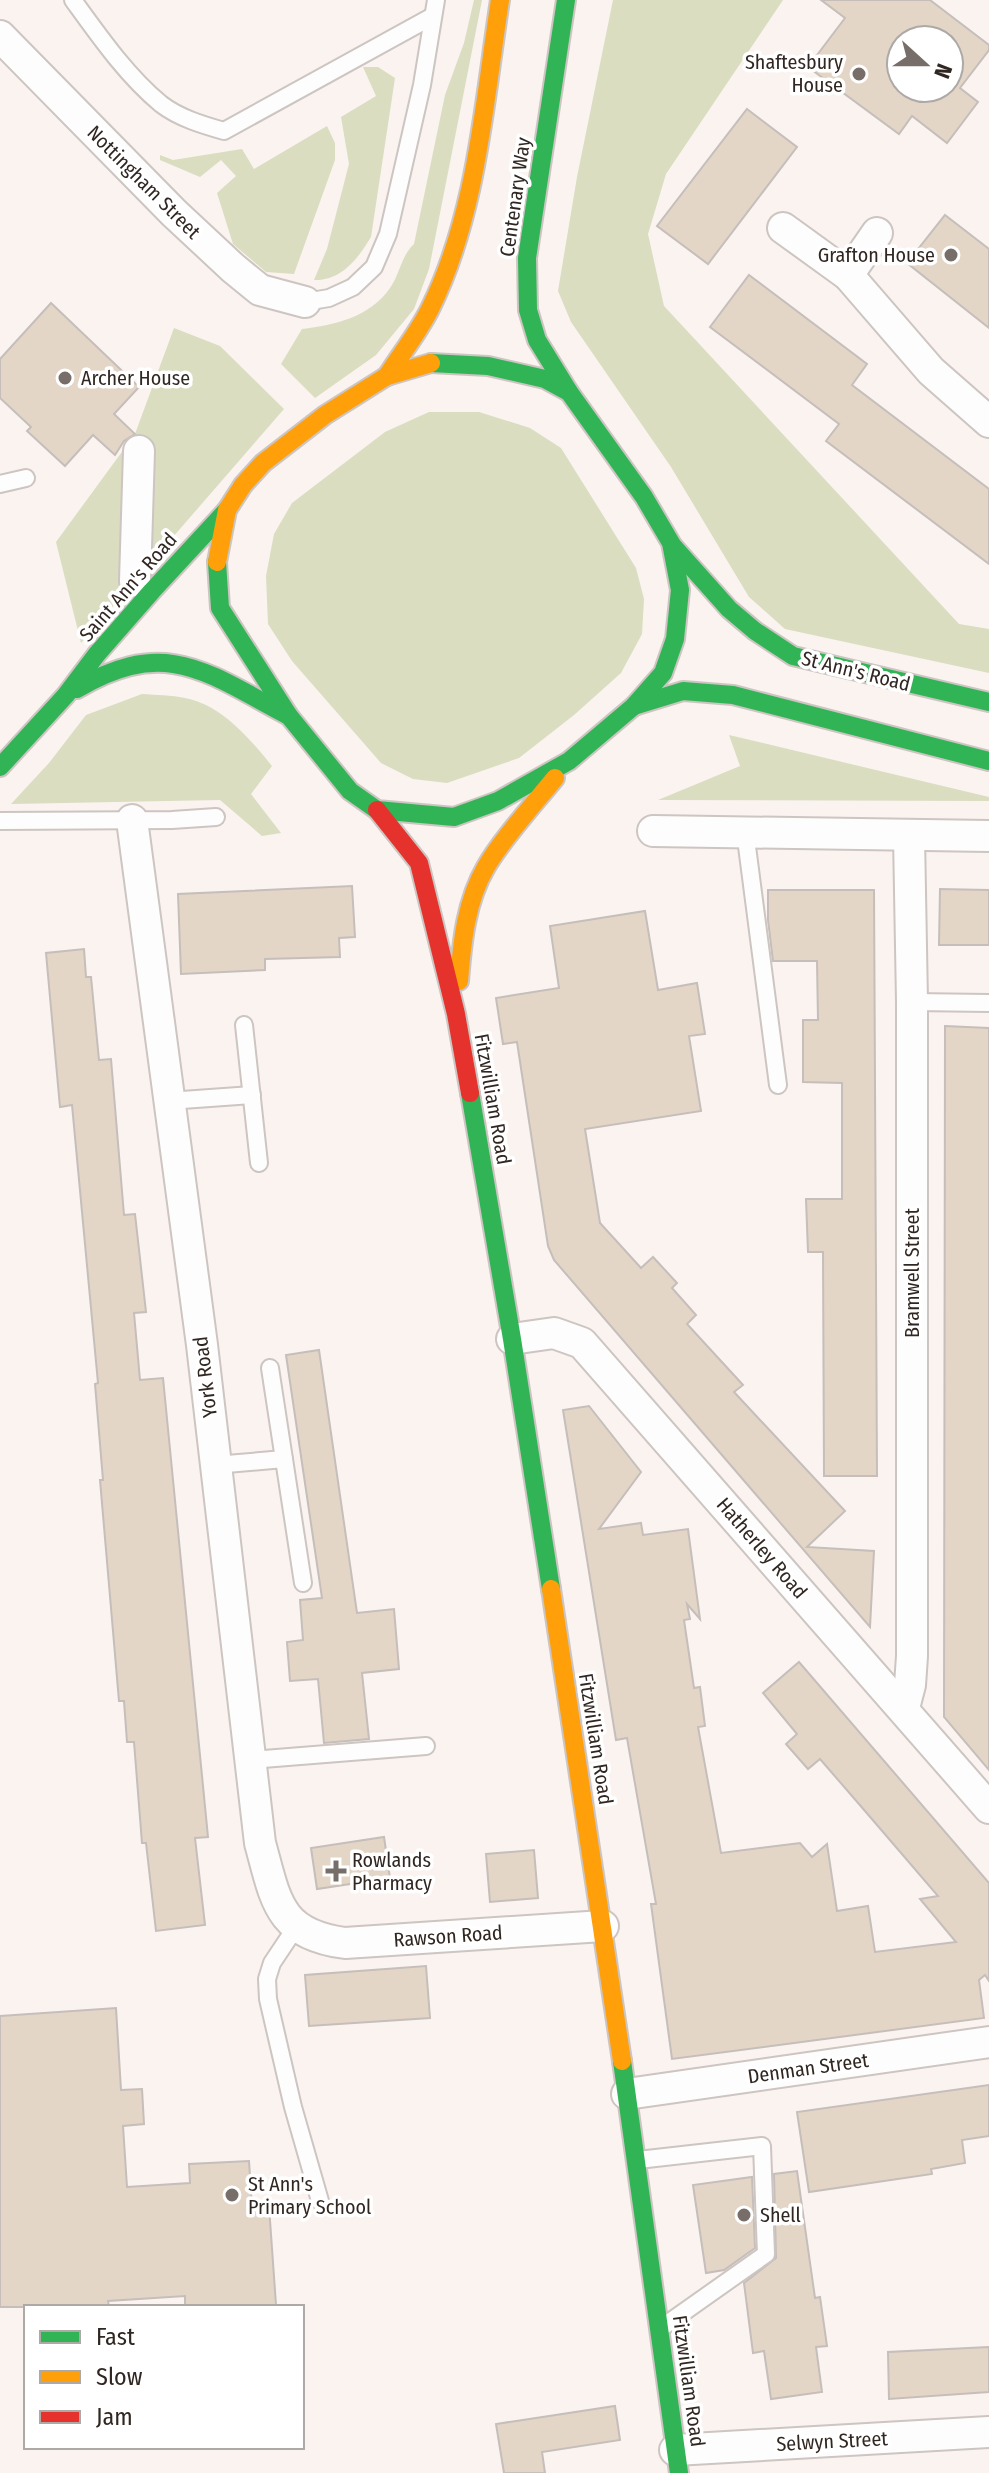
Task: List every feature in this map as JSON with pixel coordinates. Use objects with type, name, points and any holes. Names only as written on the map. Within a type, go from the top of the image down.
[{"type":"main road","points":[[387,376],[430,309],[454,248],[470,178],[500,0]]},
{"type":"main road","name":"Centenary Way","points":[[566,0],[527,258],[528,310],[537,340],[569,392],[644,497],[671,543]]},
{"type":"main road","points":[[387,376],[431,363],[488,366],[545,379],[569,392]]},
{"type":"main road","name":"Saint Ann's Road","points":[[0,767],[66,695],[152,591],[227,510],[243,485],[263,463],[325,415],[387,376]]},
{"type":"main road","name":"Fitzwilliam Road","points":[[227,510],[217,559],[220,608],[289,716],[350,791],[377,810],[419,863],[456,1014],[512,1339],[603,1926],[677,2462]]},
{"type":"main road","points":[[377,810],[454,817],[498,801],[569,761],[634,706],[663,673],[675,639],[680,590],[671,543]]},
{"type":"main road","name":"St Ann's Road","points":[[671,543],[729,609],[793,656],[989,702]]},
{"type":"main road","name":"Saint Ann's Road","points":[[66,695],[109,669],[142,661],[181,664],[198,668],[289,716]]},
{"type":"main road","points":[[634,706],[683,691],[733,695],[989,761]]},
{"type":"main road","name":"Fitzwilliam Road","points":[[456,1014],[462,940],[476,889],[486,866],[569,761]]},
{"type":"street","name":"Nottingham Street","points":[[0,36],[184,223],[233,268],[260,290],[305,302]]},
{"type":"street","points":[[783,228],[848,275],[931,371],[989,422]]},
{"type":"street","points":[[848,275],[877,233]]},
{"type":"street","points":[[135,581],[139,451]]},
{"type":"street","name":"York Road","points":[[132,820],[260,1843],[276,1899],[296,1927]]},
{"type":"street","points":[[653,831],[989,836]]},
{"type":"street","name":"Bramwell Street","points":[[904,1708],[910,1685],[912,1656],[909,836]]},
{"type":"street","name":"Hatherley Road","points":[[512,1339],[554,1333],[582,1343],[989,1808]]},
{"type":"street","name":"Rawson Road","points":[[296,1927],[319,1939],[345,1943],[603,1926]]},
{"type":"street","name":"Denman Street","points":[[627,2094],[989,2042]]},
{"type":"street","name":"Selwyn Street","points":[[677,2462],[989,2432]]},
{"type":"lane","points":[[73,0],[106,46],[162,105],[197,123],[224,131],[434,8]]},
{"type":"lane","points":[[305,302],[329,298],[353,287],[374,267],[388,234],[422,85],[434,8]]},
{"type":"lane","points":[[0,484],[26,478]]},
{"type":"lane","points":[[0,821],[216,817]]},
{"type":"lane","points":[[745,831],[778,1085]]},
{"type":"lane","points":[[912,1002],[989,1003]]},
{"type":"lane","points":[[244,1025],[259,1163]]},
{"type":"lane","points":[[168,1101],[252,1095]]},
{"type":"lane","points":[[270,1368],[303,1583]]},
{"type":"lane","points":[[215,1465],[284,1459]]},
{"type":"lane","points":[[251,1760],[426,1746]]},
{"type":"lane","points":[[296,1927],[272,1963],[267,1979],[268,1999],[293,2107],[320,2201]]},
{"type":"lane","points":[[636,2160],[762,2146],[766,2254],[660,2329]]},
{"type":"green space","points":[[474,0],[482,0],[429,269],[414,309],[376,355],[315,398],[281,364],[302,329],[351,318],[382,298],[414,244],[445,95],[464,43]]},
{"type":"green space","points":[[613,0],[783,0],[666,174],[648,234],[664,306],[959,624],[989,629],[989,673],[785,629],[749,597],[671,467],[571,322],[558,291],[577,177]]},
{"type":"green space","points":[[363,67],[378,67],[395,78],[371,237],[348,267],[333,277],[314,280],[327,249],[349,164],[341,117],[376,96]]},
{"type":"green space","points":[[327,126],[335,143],[335,160],[294,274],[266,272],[233,244],[217,193],[236,176],[221,160],[200,177],[160,160],[160,155],[173,160],[242,149],[254,169]]},
{"type":"green space","points":[[174,328],[220,346],[284,409],[81,643],[56,542],[135,434]]},
{"type":"green space","points":[[429,412],[479,412],[530,428],[561,448],[636,568],[644,599],[642,634],[621,673],[519,758],[447,783],[413,779],[381,763],[292,661],[268,624],[266,576],[274,534],[292,503],[385,432]]},
{"type":"green space","points":[[142,694],[174,696],[198,702],[223,715],[245,734],[272,766],[251,794],[281,833],[262,836],[220,800],[11,804],[49,763],[86,715]]},
{"type":"green space","points":[[729,735],[989,797],[989,801],[658,800],[740,766]]},
{"type":"building","name":"Shaftesbury House","points":[[821,0],[930,0],[961,24],[885,24],[885,104],[965,104],[965,92],[978,102],[947,143],[912,116],[899,134],[808,67],[845,18]]},
{"type":"building","name":"Shaftesbury House","points":[[965,27],[989,45],[989,50],[965,81]]},
{"type":"building","points":[[747,109],[797,147],[708,264],[657,226]]},
{"type":"building","name":"Grafton House","points":[[945,215],[989,249],[989,328],[907,263]]},
{"type":"building","points":[[749,275],[867,364],[852,385],[989,489],[989,564],[826,441],[839,424],[710,327]]},
{"type":"building","name":"Archer House","points":[[51,303],[139,387],[114,414],[135,434],[124,441],[115,455],[93,435],[65,466],[27,431],[31,427],[0,398],[0,359]]},
{"type":"building","points":[[352,886],[355,937],[339,938],[340,957],[265,959],[265,970],[181,974],[178,894]]},
{"type":"building","points":[[940,889],[989,890],[989,945],[939,945]]},
{"type":"building","points":[[768,890],[874,890],[877,1476],[824,1476],[823,1252],[808,1252],[806,1199],[842,1199],[842,1083],[803,1082],[803,1020],[818,1020],[817,961],[773,961]]},
{"type":"building","points":[[645,911],[658,990],[697,983],[705,1034],[689,1036],[701,1111],[585,1129],[600,1223],[641,1268],[653,1257],[677,1283],[672,1288],[696,1315],[687,1324],[743,1385],[734,1392],[845,1511],[807,1547],[874,1551],[870,1627],[554,1260],[548,1246],[517,1042],[503,1044],[496,998],[559,988],[550,926]]},
{"type":"building","points":[[84,949],[86,977],[91,977],[99,1060],[111,1059],[124,1215],[135,1214],[146,1312],[134,1313],[140,1380],[163,1378],[208,1837],[195,1838],[205,1925],[156,1931],[146,1843],[142,1843],[134,1742],[127,1742],[124,1701],[119,1701],[100,1480],[103,1480],[95,1384],[98,1383],[72,1105],[60,1107],[46,953]]},
{"type":"building","points":[[945,1026],[989,1028],[989,1770],[944,1717]]},
{"type":"building","points":[[319,1350],[357,1613],[394,1609],[399,1669],[362,1673],[369,1739],[324,1743],[318,1679],[290,1681],[287,1642],[303,1640],[300,1600],[322,1598],[286,1355]]},
{"type":"building","points":[[589,1406],[641,1472],[599,1529],[641,1523],[643,1535],[688,1529],[700,1619],[687,1604],[690,1619],[684,1620],[694,1688],[700,1687],[705,1726],[698,1727],[721,1853],[800,1843],[812,1857],[827,1844],[837,1911],[868,1906],[875,1952],[956,1942],[920,1899],[938,1896],[820,1759],[808,1769],[786,1744],[797,1734],[763,1693],[799,1662],[989,1883],[989,1981],[985,1975],[979,1980],[984,2018],[672,2059],[651,1904],[656,1904],[627,1738],[616,1740],[563,1410]]},
{"type":"building","points":[[384,1837],[390,1878],[317,1889],[311,1848]]},
{"type":"building","points":[[534,1850],[538,1898],[490,1902],[486,1854]]},
{"type":"building","points":[[426,1966],[430,2018],[309,2026],[305,1975]]},
{"type":"building","points":[[116,2008],[121,2090],[142,2089],[144,2124],[123,2126],[127,2187],[190,2183],[189,2164],[249,2161],[252,2208],[269,2206],[276,2305],[185,2305],[185,2296],[108,2301],[109,2305],[0,2307],[0,2016]]},
{"type":"building","points":[[989,2085],[989,2136],[962,2140],[965,2163],[931,2169],[932,2174],[809,2192],[797,2112]]},
{"type":"building","points":[[797,2171],[815,2298],[820,2297],[827,2346],[816,2347],[822,2392],[771,2399],[764,2351],[753,2353],[744,2283],[776,2258],[774,2174]]},
{"type":"building","points":[[752,2177],[755,2248],[724,2270],[706,2273],[693,2185]]},
{"type":"building","points":[[989,2347],[989,2392],[889,2399],[888,2352]]},
{"type":"building","points":[[615,2406],[620,2440],[542,2452],[545,2473],[504,2473],[496,2424]]},
{"type":"traffic: fast","points":[[566,0],[527,258],[528,310],[537,340],[569,392]]},
{"type":"traffic: fast","points":[[217,562],[220,608],[289,716],[350,791],[377,810],[454,817],[498,801],[569,761],[634,706],[663,673],[675,639],[680,590],[671,543],[644,497],[569,392],[545,379],[488,366],[431,363]]},
{"type":"traffic: fast","points":[[0,767],[66,695],[152,591],[227,510]]},
{"type":"traffic: fast","points":[[672,545],[729,609],[793,656],[989,702]]},
{"type":"traffic: fast","points":[[77,689],[109,673],[137,665],[162,663],[186,666],[234,686],[289,716]]},
{"type":"traffic: fast","points":[[634,706],[683,691],[733,695],[989,761]]},
{"type":"traffic: fast","points":[[470,1093],[551,1589]]},
{"type":"traffic: fast","points":[[622,2061],[679,2473]]},
{"type":"traffic: slow","points":[[387,376],[430,309],[459,235],[477,158],[500,0]]},
{"type":"traffic: slow","points":[[217,562],[227,510],[243,485],[263,463],[325,415],[387,376],[431,363]]},
{"type":"traffic: slow","points":[[459,981],[466,922],[479,880],[501,845],[555,778]]},
{"type":"traffic: slow","points":[[551,1589],[622,2061]]},
{"type":"traffic: jam","points":[[377,810],[419,863],[456,1014],[470,1093]]},
{"type":"place","name":"Shaftesbury House","points":[[859,74]]},
{"type":"place","name":"Grafton House","points":[[951,255]]},
{"type":"place","name":"Archer House","points":[[65,378]]},
{"type":"place","name":"Rowlands Pharmacy","points":[[336,1871]]},
{"type":"place","name":"St Ann's Primary School","points":[[232,2195]]},
{"type":"place","name":"Shell","points":[[744,2215]]}]
